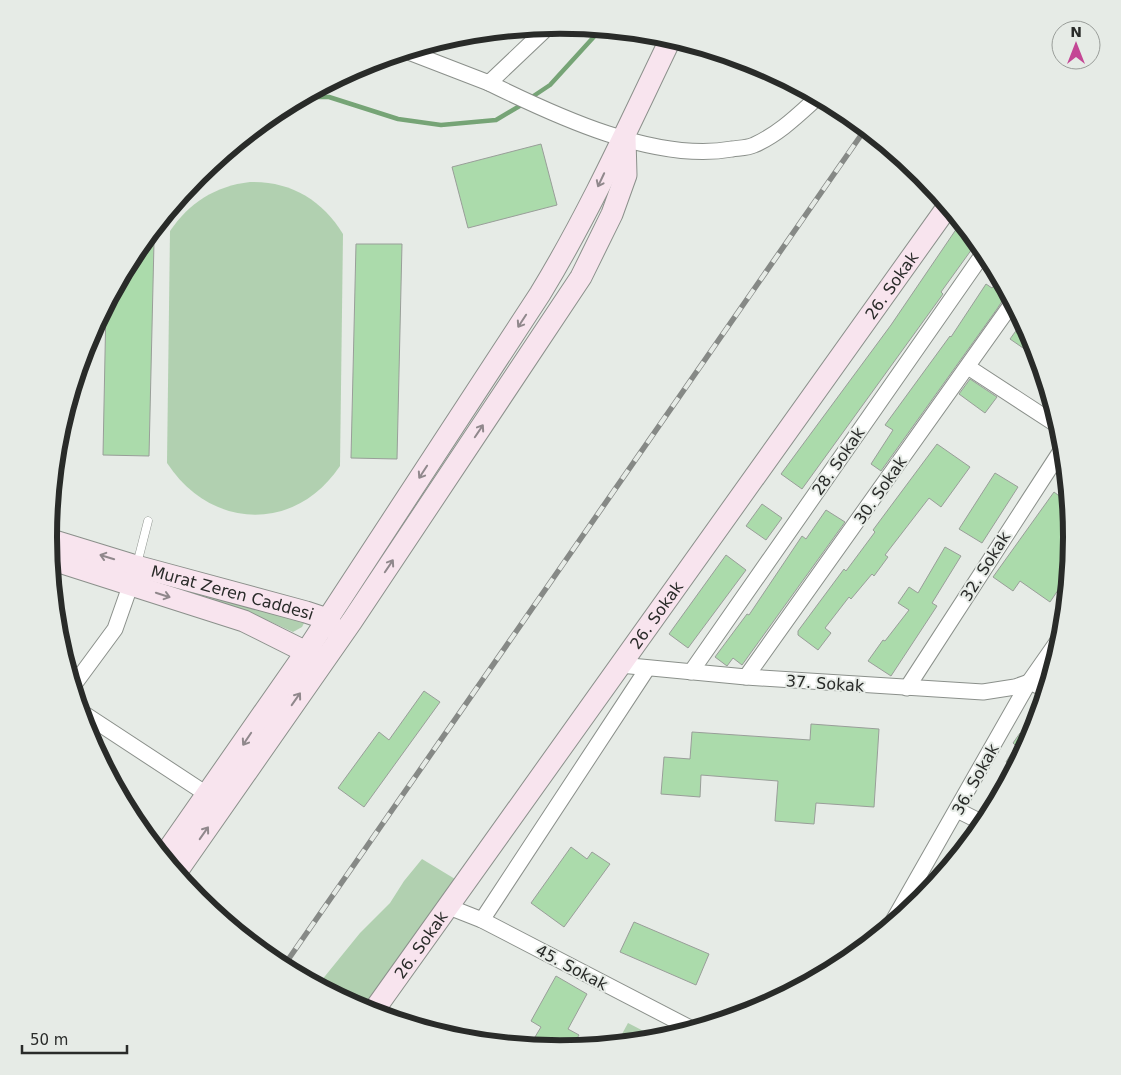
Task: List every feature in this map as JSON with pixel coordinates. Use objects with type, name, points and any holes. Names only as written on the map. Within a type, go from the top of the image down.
[{"type":"main road","points":[[167,852],[306,652],[540,294],[569,246],[607,168],[625,137],[668,45]]},
{"type":"main road","points":[[180,867],[333,646],[581,277],[612,214],[626,175],[625,137]]},
{"type":"main road","name":"26. Sokak","points":[[377,1006],[449,908],[943,210]]},
{"type":"main road","name":"Murat Zeren Caddesi","points":[[57,542],[244,621],[306,652]]},
{"type":"main road","name":"Murat Zeren Caddesi","points":[[58,561],[327,619],[334,630],[333,646]]},
{"type":"main road","points":[[306,652],[320,656],[333,646]]},
{"type":"street","points":[[489,82],[538,35]]},
{"type":"street","points":[[416,55],[489,82],[567,120],[678,152],[716,152],[753,146],[785,127],[813,102]]},
{"type":"street","name":"28. Sokak","points":[[691,672],[980,259]]},
{"type":"street","name":"30. Sokak","points":[[746,677],[1009,308]]},
{"type":"street","points":[[968,367],[1050,421]]},
{"type":"street","name":"32. Sokak","points":[[907,688],[1058,456]]},
{"type":"street","points":[[77,680],[115,629],[134,576]]},
{"type":"street","name":"36. Sokak","points":[[900,910],[1029,682],[1052,650]]},
{"type":"street","name":"37. Sokak","points":[[620,665],[746,677],[983,692],[1015,687],[1029,682]]},
{"type":"street","points":[[482,920],[647,669]]},
{"type":"street","points":[[1029,682],[1041,687]]},
{"type":"street","points":[[90,718],[208,795]]},
{"type":"street","points":[[958,810],[977,820]]},
{"type":"street","name":"45. Sokak","points":[[449,908],[482,920],[685,1025]]},
{"type":"lane","points":[[134,576],[148,520]]},
{"type":"green space","points":[[250,182],[279,185],[304,195],[325,211],[343,234],[340,466],[321,488],[300,503],[277,512],[253,515],[229,511],[206,501],[185,485],[167,463],[170,231],[194,204],[225,187]]},
{"type":"green space","points":[[153,582],[305,621],[302,627],[293,632],[247,611]]},
{"type":"green space","points":[[422,859],[455,879],[419,934],[367,1002],[321,980],[360,933],[390,903],[404,881]]},
{"type":"green space","points":[[628,1023],[649,1034],[626,1037],[620,1038]]},
{"type":"building","points":[[541,144],[557,205],[468,228],[452,167]]},
{"type":"building","points":[[957,228],[972,249],[941,292],[943,294],[802,489],[781,474],[891,325]]},
{"type":"building","points":[[154,242],[149,456],[103,455],[106,322],[124,286]]},
{"type":"building","points":[[356,244],[402,244],[397,459],[351,458]]},
{"type":"building","points":[[986,284],[992,288],[995,284],[1004,299],[881,471],[871,464],[893,430],[885,425],[951,337]]},
{"type":"building","points":[[1018,328],[1029,352],[1010,339]]},
{"type":"building","points":[[970,379],[997,397],[985,413],[959,394]]},
{"type":"building","points":[[937,444],[970,467],[941,507],[929,498],[885,555],[888,557],[874,576],[872,574],[851,599],[849,597],[825,628],[831,633],[818,650],[798,635],[798,631],[844,569],[846,571],[875,532],[873,530]]},
{"type":"building","points":[[995,473],[1018,487],[982,543],[959,529]]},
{"type":"building","points":[[1054,492],[1062,498],[1064,538],[1062,585],[1050,602],[1020,581],[1013,591],[993,577]]},
{"type":"building","points":[[762,504],[782,518],[766,540],[746,526]]},
{"type":"building","points":[[826,510],[845,522],[742,665],[733,658],[727,666],[715,657],[747,614],[749,615],[802,536],[806,539]]},
{"type":"building","points":[[945,547],[961,556],[932,603],[937,606],[891,676],[868,661],[909,610],[898,603],[909,587],[918,593]]},
{"type":"building","points":[[726,555],[746,570],[688,648],[669,634]]},
{"type":"building","points":[[424,691],[440,702],[364,807],[338,788],[379,732],[389,740]]},
{"type":"building","points":[[811,724],[879,729],[874,807],[816,803],[814,824],[775,821],[778,781],[701,775],[700,797],[661,794],[664,757],[690,759],[692,732],[810,740]]},
{"type":"building","points":[[1020,733],[1023,736],[1010,764],[1006,762],[1016,746],[1013,743]]},
{"type":"building","points":[[571,847],[587,859],[592,852],[610,864],[564,927],[531,903]]},
{"type":"building","points":[[634,922],[709,954],[696,985],[620,952]]},
{"type":"building","points":[[556,976],[587,994],[568,1029],[579,1035],[576,1041],[533,1040],[541,1027],[531,1021]]},
{"type":"waterway","points":[[529,99],[550,85],[595,35]]},
{"type":"waterway","points":[[317,97],[329,97],[398,119],[441,125],[496,120],[523,104]]},
{"type":"railway","points":[[288,960],[862,134]]}]
